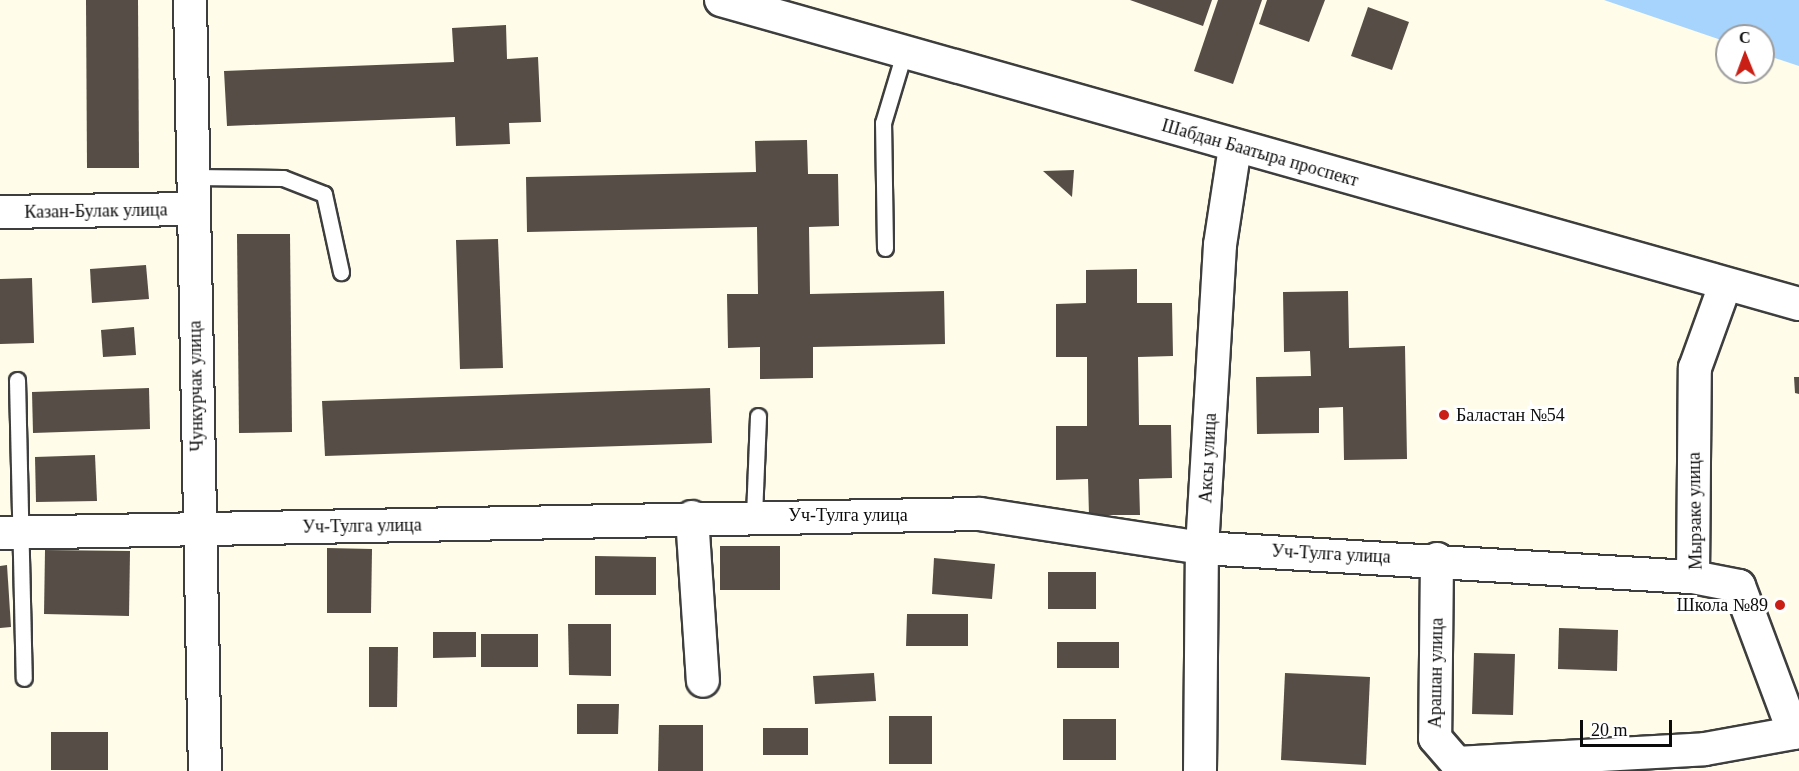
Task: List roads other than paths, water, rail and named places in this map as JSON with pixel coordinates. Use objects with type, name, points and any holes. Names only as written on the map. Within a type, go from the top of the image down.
[{"type":"street","name":"Чункурчак улица","points":[[190,0],[192,209],[205,771]]},
{"type":"street","name":"Шабдан Баатыра проспект","points":[[721,0],[1235,147],[1799,304]]},
{"type":"street","name":"Аксы улица","points":[[1200,771],[1202,548],[1220,245],[1235,147]]},
{"type":"street","name":"Казан-Булак улица","points":[[0,212],[192,209]]},
{"type":"street","name":"Мырзаке улица","points":[[1725,285],[1695,368],[1693,577],[1739,586],[1794,733]]},
{"type":"street","name":"Уч-Тулга улица","points":[[11,533],[692,517],[980,514],[1202,548],[1437,559],[1693,577]]},
{"type":"street","points":[[692,517],[703,681]]},
{"type":"street","name":"Арашан улица","points":[[1437,559],[1435,738],[1457,763],[1705,749],[1794,733]]},
{"type":"lane","points":[[885,248],[883,123],[904,53]]},
{"type":"lane","points":[[193,177],[283,178],[324,194],[341,272]]},
{"type":"lane","points":[[16,380],[11,533],[24,678]]},
{"type":"lane","points":[[754,516],[758,416]]},
{"type":"water","points":[[1604,0],[1799,0],[1799,66],[1775,58],[1775,24],[1715,24],[1715,38]]},
{"type":"place","name":"Баластан №54","points":[[1444,415]]},
{"type":"place","name":"Школа №89","points":[[1780,605]]}]
